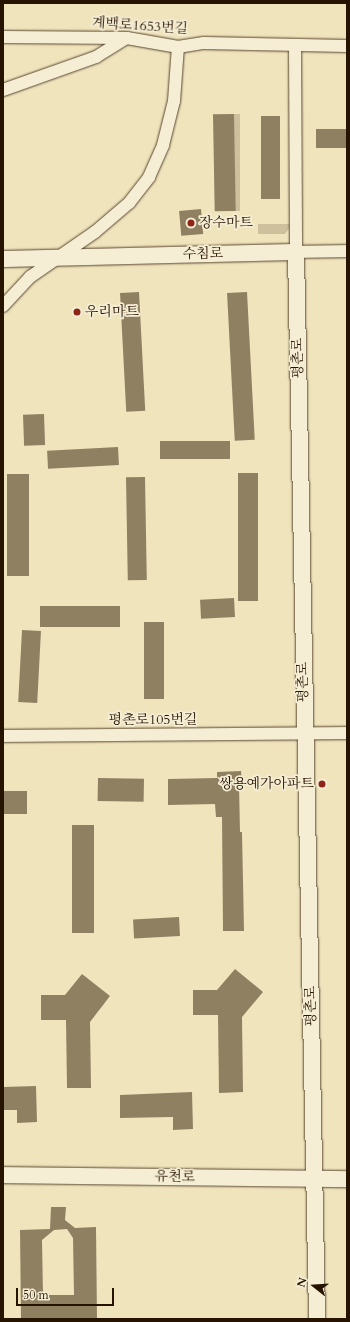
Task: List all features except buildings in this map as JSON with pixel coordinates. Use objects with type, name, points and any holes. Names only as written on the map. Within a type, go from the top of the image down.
[{"type":"main road","name":"수침로","points":[[3,259],[296,252]]},
{"type":"main road","name":"평촌로","points":[[296,252],[304,734],[317,1319]]},
{"type":"main road","name":"유천로","points":[[3,1175],[347,1179]]},
{"type":"street","name":"계백로1653번길","points":[[3,37],[127,38],[178,47],[204,43],[347,46]]},
{"type":"street","points":[[3,90],[96,57],[127,38]]},
{"type":"street","name":"평촌로","points":[[295,45],[296,252]]},
{"type":"street","points":[[3,306],[30,277],[95,232],[130,203],[149,177],[163,145],[174,101],[178,47]]},
{"type":"street","name":"수침로","points":[[296,252],[347,251]]},
{"type":"street","name":"평촌로105번길","points":[[3,736],[347,733]]},
{"type":"shaded area","points":[[234,114],[240,114],[240,211],[234,211]]},
{"type":"shaded area","points":[[258,224],[292,224],[285,234],[258,234]]},
{"type":"place","name":"장수마트","points":[[191,223]]},
{"type":"place","name":"우리마트","points":[[77,312]]},
{"type":"place","name":"쌍용예가아파트","points":[[322,784]]}]
